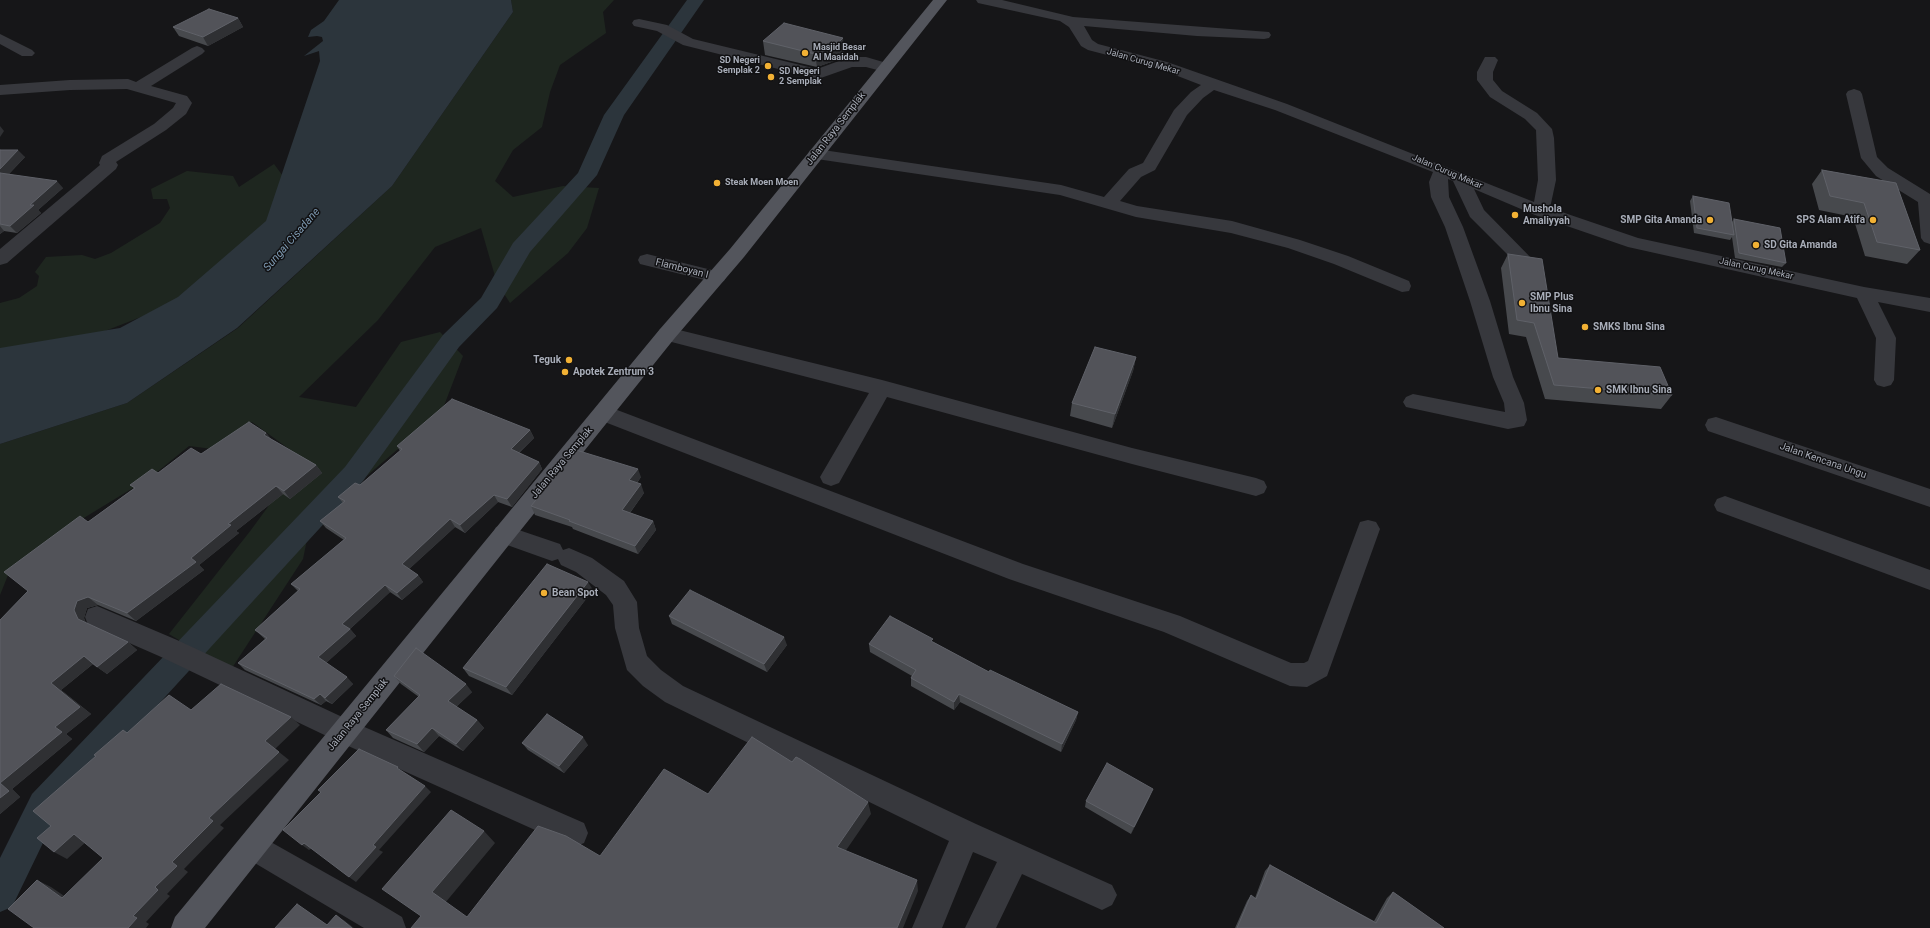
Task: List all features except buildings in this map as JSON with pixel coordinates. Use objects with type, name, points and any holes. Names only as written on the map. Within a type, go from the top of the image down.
[{"type":"main road","name":"Jalan Raya Semplak","points":[[186,928],[667,334],[717,278],[940,0]]},
{"type":"street","points":[[984,0],[1066,18],[1072,21],[1197,32],[1264,35]]},
{"type":"street","name":"Jalan Curug Mekar","points":[[1072,21],[1086,43],[1093,47],[1162,65],[1336,128],[1541,211],[1634,243],[1864,293],[1930,305]]},
{"type":"street","points":[[639,24],[662,28],[688,42],[818,74],[850,62],[866,62],[885,67]]},
{"type":"street","points":[[0,38],[27,53]]},
{"type":"street","points":[[140,86],[197,52]]},
{"type":"street","points":[[1490,60],[1485,72],[1485,80],[1496,94],[1538,122],[1544,129],[1547,180],[1541,211]]},
{"type":"street","points":[[0,90],[70,85],[128,84],[140,86],[181,99],[184,103],[183,106],[160,127],[108,160],[107,163],[110,165],[0,259]]},
{"type":"street","points":[[1108,203],[1135,173],[1149,166],[1180,112],[1197,95],[1212,84]]},
{"type":"street","points":[[1854,94],[1869,158],[1882,172],[1929,200],[1927,202],[1930,238]]},
{"type":"street","points":[[816,154],[1061,190],[1136,211],[1232,227],[1294,244],[1341,260],[1402,286]]},
{"type":"street","points":[[1413,402],[1508,421],[1516,420],[1514,403],[1503,377],[1480,301],[1454,227],[1440,196],[1438,182],[1442,170]]},
{"type":"street","points":[[1460,178],[1476,213],[1486,225],[1529,264]]},
{"type":"street","name":"Flamboyan I","points":[[647,260],[717,278]]},
{"type":"street","points":[[1864,293],[1886,338],[1884,380]]},
{"type":"street","points":[[667,334],[825,375],[882,388],[1132,456],[1256,487]]},
{"type":"street","points":[[831,477],[882,388]]},
{"type":"street","points":[[604,413],[1017,572],[1171,624],[1290,674],[1307,675],[1318,668],[1368,528]]},
{"type":"street","name":"Jalan Kencana Ungu","points":[[1716,425],[1930,498]]},
{"type":"street","points":[[1725,505],[1930,580]]},
{"type":"street","points":[[504,534],[584,565],[615,588],[625,602],[627,628],[636,662],[652,678],[674,694],[966,834],[1102,895]]},
{"type":"street","points":[[97,617],[168,648],[198,664],[344,731],[574,833]]},
{"type":"street","points":[[928,928],[966,834]]},
{"type":"street","points":[[253,846],[362,909],[391,928]]},
{"type":"street","points":[[980,928],[1015,856]]},
{"type":"shaded area","points":[[511,0],[614,0],[603,12],[606,33],[560,65],[550,92],[542,127],[513,150],[495,181],[513,197],[563,186],[599,188],[587,228],[568,253],[510,303],[497,283],[481,228],[435,247],[378,320],[299,397],[356,407],[401,342],[440,332],[463,356],[442,411],[310,525],[303,559],[230,671],[169,634],[251,530],[303,459],[252,422],[213,449],[189,446],[151,477],[64,530],[8,575],[0,595],[0,444],[127,403],[238,328],[392,186],[513,12]]},
{"type":"shaded area","points":[[274,164],[300,199],[187,299],[64,347],[0,354],[0,303],[19,298],[37,286],[39,276],[35,272],[46,257],[82,255],[95,259],[111,253],[160,223],[170,208],[167,199],[153,199],[151,189],[187,171],[233,176],[239,187]]},
{"type":"water","name":"Sungai Cisadane","points":[[339,0],[511,0],[513,12],[392,186],[237,328],[127,403],[0,444],[0,348],[120,328],[178,297],[266,221],[320,61],[319,51],[304,56],[323,41],[322,37],[308,37],[311,30],[324,21]]},
{"type":"waterway","points":[[0,895],[44,805],[354,474],[451,341],[489,303],[521,248],[587,175],[614,115],[696,0]]},
{"type":"place","name":"Masjid Besar Al Maaidah","points":[[805,53]]},
{"type":"place","name":"SD Negeri Semplak 2","points":[[768,66]]},
{"type":"place","name":"SD Negeri 2 Semplak","points":[[771,77]]},
{"type":"place","name":"Steak Moen Moen","points":[[717,183]]},
{"type":"place","name":"Mushola Amaliyyah","points":[[1515,215]]},
{"type":"place","name":"SMP Gita Amanda","points":[[1710,220]]},
{"type":"place","name":"SPS Alam Atifa","points":[[1873,220]]},
{"type":"place","name":"SD Gita Amanda","points":[[1756,245]]},
{"type":"place","name":"SMP Plus Ibnu Sina","points":[[1522,303]]},
{"type":"place","name":"SMKS Ibnu Sina","points":[[1585,327]]},
{"type":"place","name":"Teguk","points":[[569,360]]},
{"type":"place","name":"Apotek Zentrum 3","points":[[565,372]]},
{"type":"place","name":"SMK Ibnu Sina","points":[[1598,390]]},
{"type":"place","name":"Bean Spot","points":[[544,593]]}]
